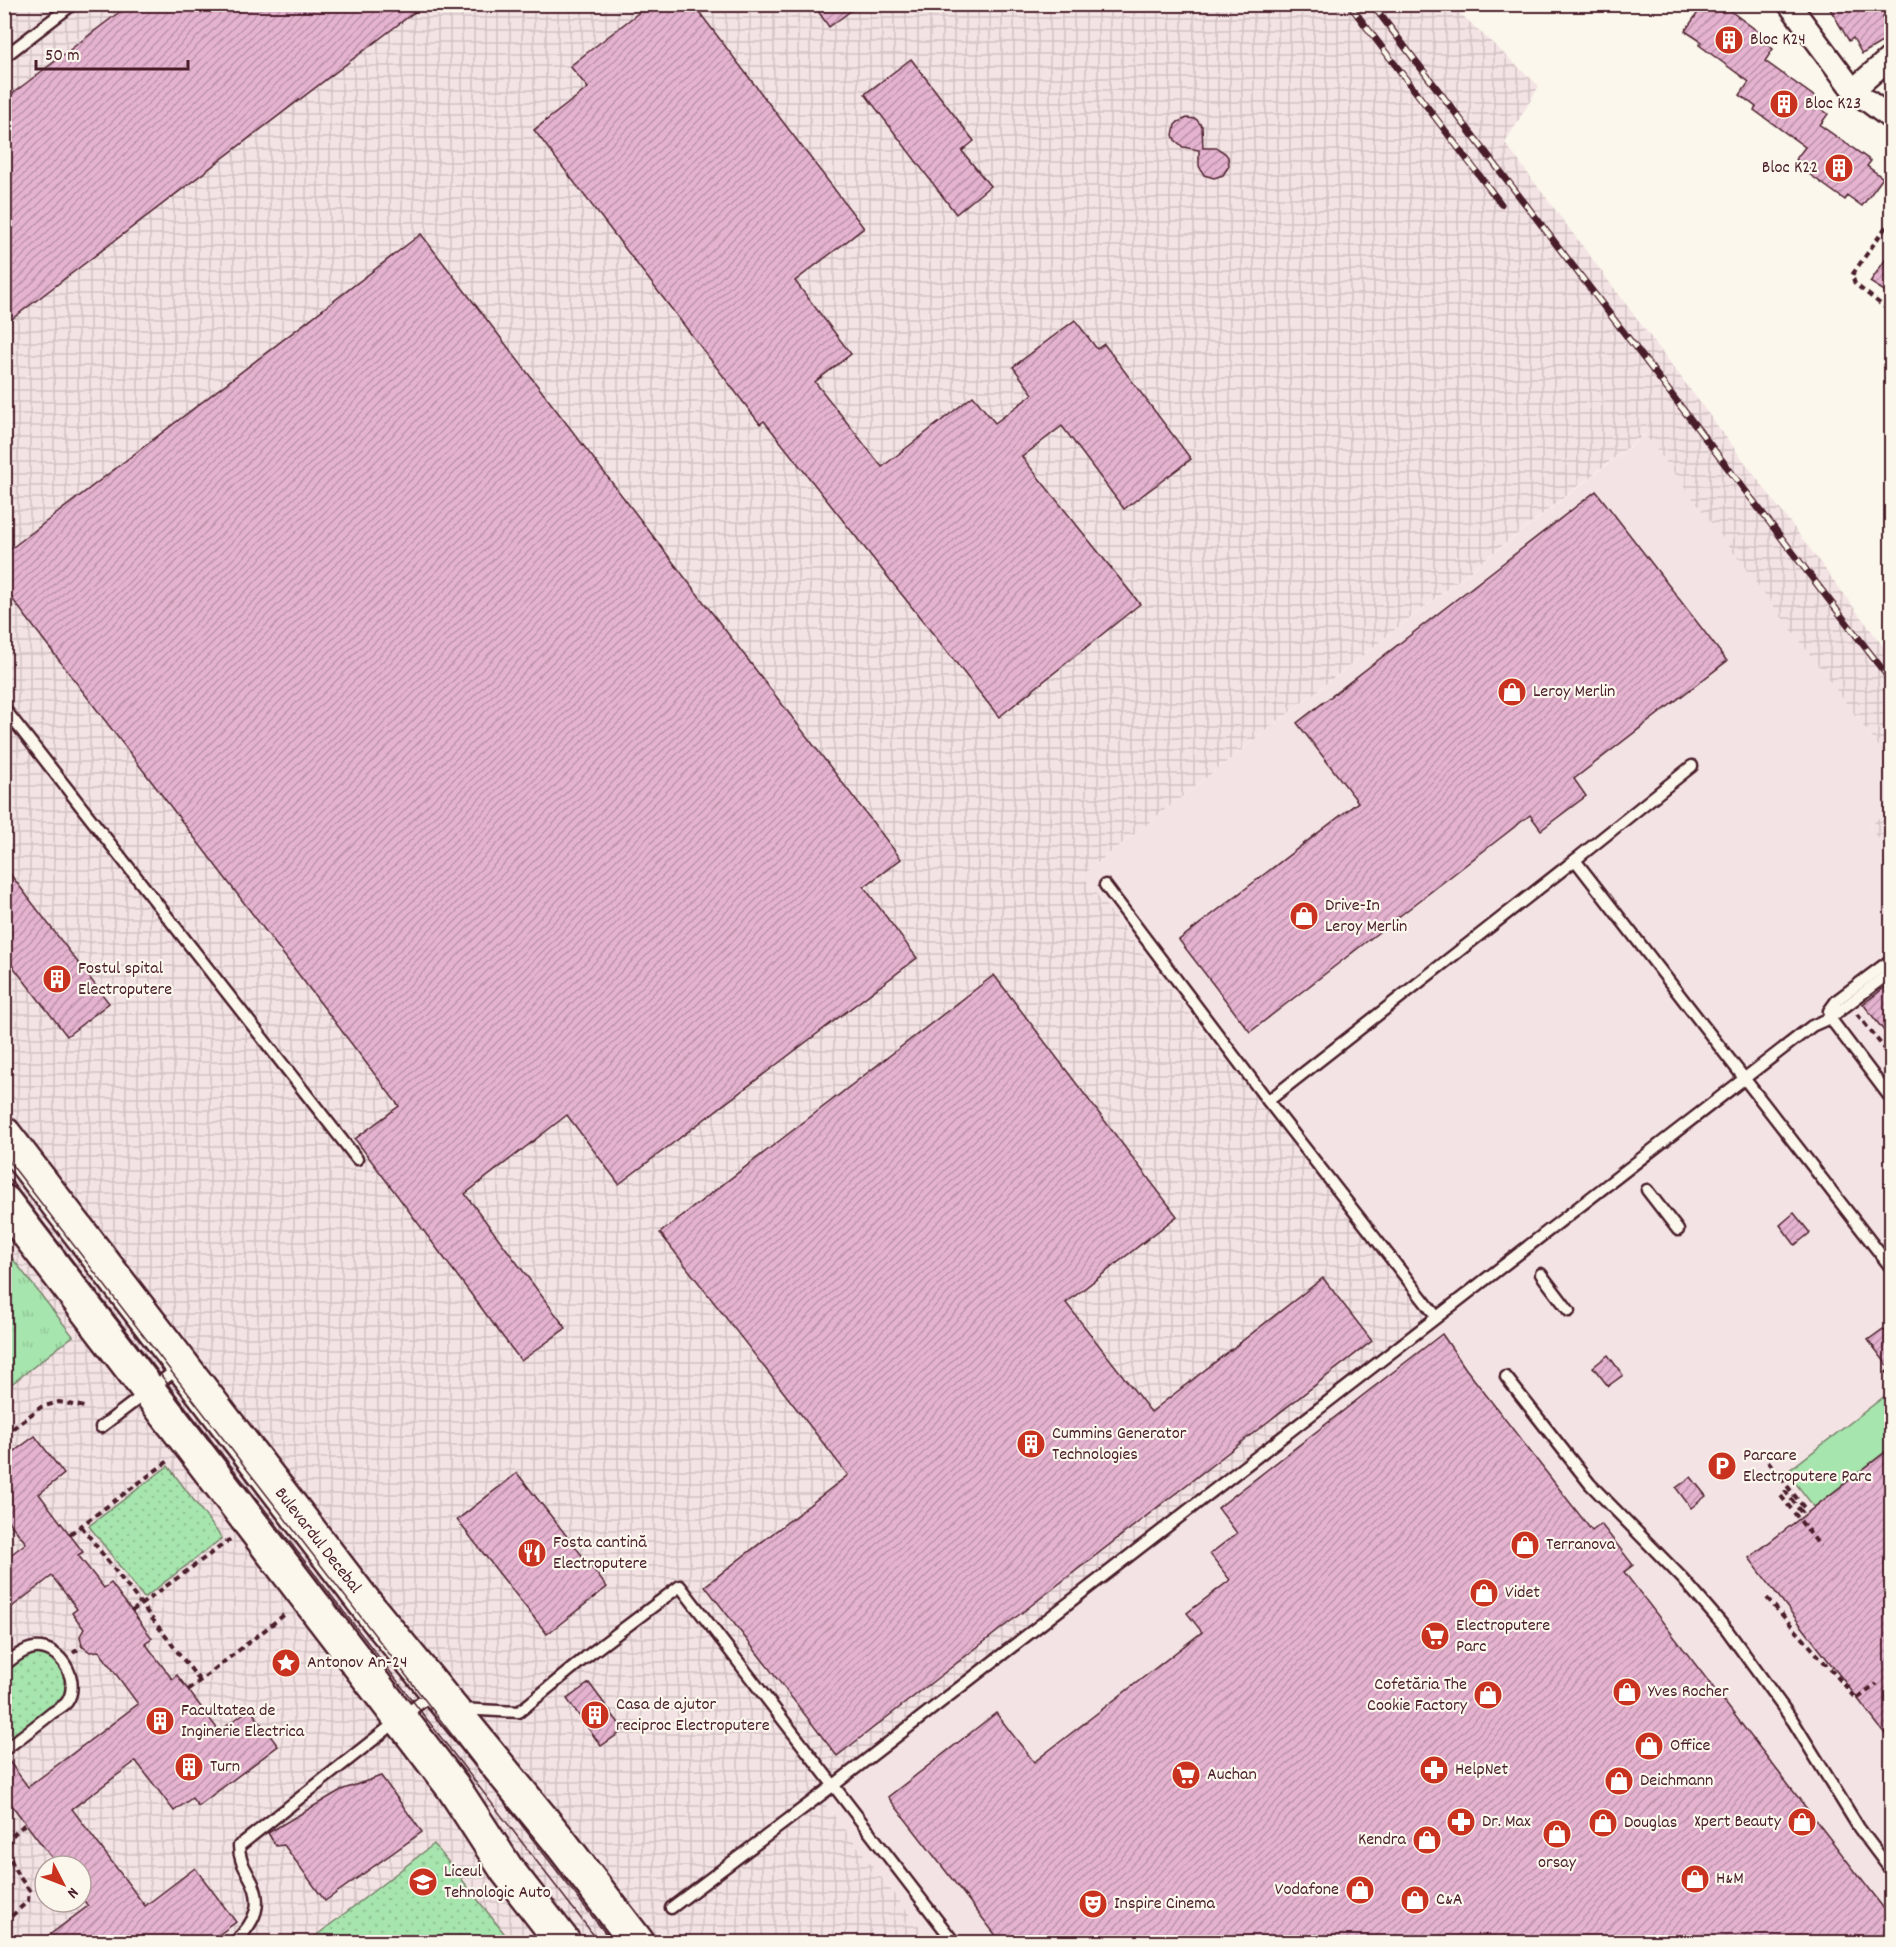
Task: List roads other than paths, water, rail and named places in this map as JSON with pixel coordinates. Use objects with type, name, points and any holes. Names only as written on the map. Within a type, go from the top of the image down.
[{"type":"main road","name":"Bulevardul Decebal","points":[[4,1134],[368,1607],[557,1838],[637,1942]]},
{"type":"main road","points":[[4,1202],[453,1787],[507,1870],[563,1942]]},
{"type":"street","points":[[1789,4],[1853,90],[1892,119]]},
{"type":"street","points":[[1853,90],[1892,56]]},
{"type":"lane","points":[[4,57],[74,4]]},
{"type":"lane","points":[[4,708],[357,1159]]},
{"type":"lane","points":[[1268,1101],[1692,766]]},
{"type":"lane","points":[[1575,860],[1892,1269]]},
{"type":"lane","points":[[1105,885],[1268,1101],[1437,1316]]},
{"type":"lane","points":[[1892,959],[1837,1000],[1829,1011],[1830,1018],[1892,1100]]},
{"type":"lane","points":[[671,1908],[834,1785],[1812,1026],[1830,1018],[1892,971]]},
{"type":"lane","points":[[1647,1190],[1678,1230]]},
{"type":"lane","points":[[1541,1274],[1569,1311]]},
{"type":"lane","points":[[101,1427],[182,1365]]},
{"type":"lane","points":[[1506,1377],[1590,1484],[1683,1579],[1727,1630],[1793,1721],[1859,1828],[1892,1872]]},
{"type":"lane","points":[[235,1942],[253,1922],[258,1904],[255,1886],[239,1857],[239,1846],[400,1718],[444,1699],[519,1712],[586,1657],[680,1586],[954,1942]]},
{"type":"lane","points":[[4,1665],[23,1651],[41,1648],[54,1653],[63,1661],[71,1675],[72,1689],[67,1702],[4,1750]]},
{"type":"tram line","points":[[4,1155],[612,1942]]},
{"type":"tram line","points":[[4,1172],[599,1942]]},
{"type":"railway","points":[[1349,4],[1501,204]]},
{"type":"railway","points":[[1372,4],[1892,682]]},
{"type":"place","name":"Bloc K24","points":[[1729,40]]},
{"type":"place","name":"Bloc K23","points":[[1784,104]]},
{"type":"place","name":"Bloc K22","points":[[1839,168]]},
{"type":"place","name":"Leroy Merlin","points":[[1512,692]]},
{"type":"place","name":"Drive-In Leroy Merlin","points":[[1304,916]]},
{"type":"place","name":"Fostul spital Electroputere","points":[[57,979]]},
{"type":"place","name":"Cummins Generator Technologies","points":[[1031,1444]]},
{"type":"place","name":"Parcare Electroputere Parc","points":[[1722,1466]]},
{"type":"place","name":"Terranova","points":[[1525,1545]]},
{"type":"place","name":"Fosta cantină Electroputere","points":[[532,1553]]},
{"type":"place","name":"Videt","points":[[1484,1593]]},
{"type":"place","name":"Electroputere Parc","points":[[1435,1636]]},
{"type":"place","name":"Antonov An-24","points":[[286,1663]]},
{"type":"place","name":"Yves Rocher","points":[[1627,1692]]},
{"type":"place","name":"Cofetăria The Cookie Factory","points":[[1488,1695]]},
{"type":"place","name":"Casa de ajutor reciproc Electroputere","points":[[595,1715]]},
{"type":"place","name":"Facultatea de Inginerie Electrica","points":[[160,1721]]},
{"type":"place","name":"Office","points":[[1649,1746]]},
{"type":"place","name":"Turn","points":[[189,1767]]},
{"type":"place","name":"HelpNet","points":[[1434,1770]]},
{"type":"place","name":"Auchan","points":[[1186,1775]]},
{"type":"place","name":"Deichmann","points":[[1619,1781]]},
{"type":"place","name":"Dr. Max","points":[[1461,1822]]},
{"type":"place","name":"Xpert Beauty","points":[[1802,1822]]},
{"type":"place","name":"Douglas","points":[[1603,1823]]},
{"type":"place","name":"orsay","points":[[1557,1834]]},
{"type":"place","name":"Kendra","points":[[1427,1840]]},
{"type":"place","name":"H&M","points":[[1695,1879]]},
{"type":"place","name":"Liceul Tehnologic Auto","points":[[423,1882]]},
{"type":"place","name":"Vodafone","points":[[1360,1890]]},
{"type":"place","name":"C&A","points":[[1415,1900]]},
{"type":"place","name":"Inspire Cinema","points":[[1093,1904]]}]
